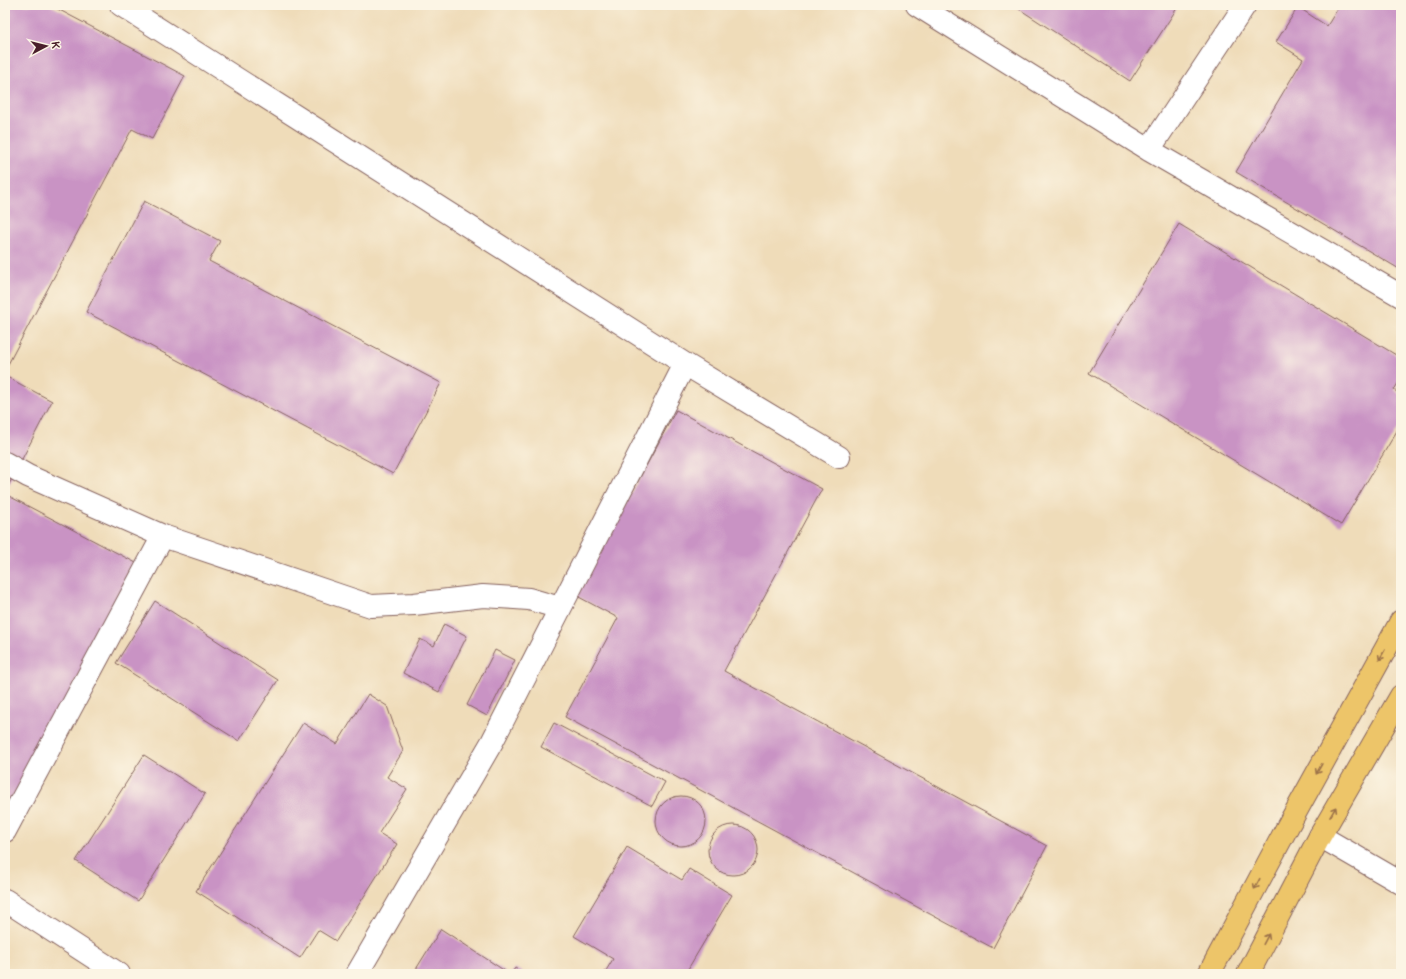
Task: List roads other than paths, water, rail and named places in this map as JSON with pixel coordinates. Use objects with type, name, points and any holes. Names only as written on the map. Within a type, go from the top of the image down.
[{"type":"main road","points":[[1210,974],[1285,831],[1401,621]]},
{"type":"main road","points":[[1248,974],[1320,836],[1401,696]]},
{"type":"street","points":[[121,5],[685,364],[839,457]]},
{"type":"street","points":[[917,5],[1149,150],[1401,296]]},
{"type":"street","points":[[1149,150],[1245,5]]},
{"type":"street","points":[[356,974],[492,742],[685,364]]},
{"type":"street","points":[[5,463],[28,476],[164,536],[371,606],[414,604],[483,596],[529,599],[560,608]]},
{"type":"street","points":[[5,831],[164,536]]},
{"type":"street","points":[[1320,836],[1401,883]]},
{"type":"street","points":[[5,900],[119,974]]}]
